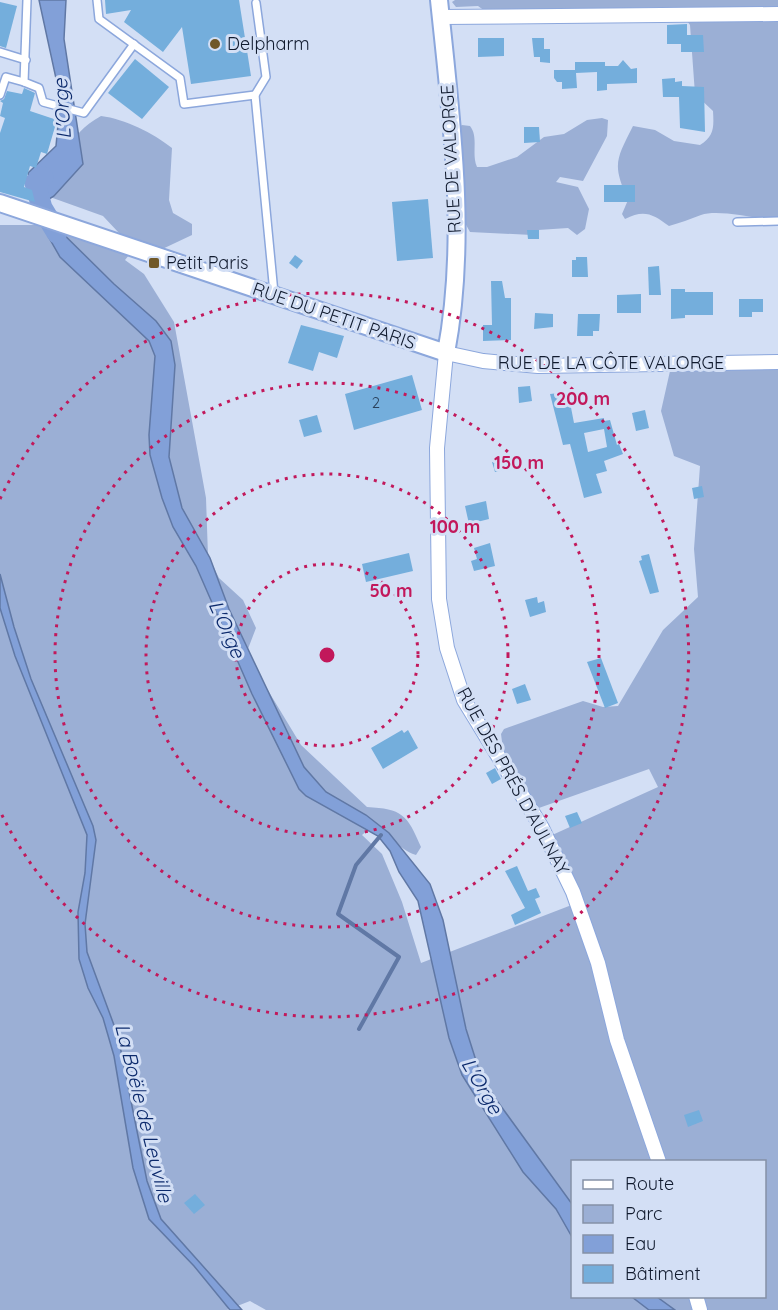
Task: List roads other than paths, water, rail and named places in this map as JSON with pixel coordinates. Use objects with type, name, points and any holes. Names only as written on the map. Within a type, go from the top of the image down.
[{"type":"street","name":"RUE DE VALORGE","points":[[439,0],[457,206],[454,312],[446,353]]},
{"type":"street","points":[[441,17],[778,14]]},
{"type":"street","name":"RUE DU PETIT PARIS","points":[[0,203],[34,212],[446,353]]},
{"type":"street","name":"RUE DE LA CÔTE VALORGE","points":[[446,353],[490,363],[538,366],[778,362]]},
{"type":"street","name":"RUE DES PRÉS D'AULNAY","points":[[446,353],[437,447],[439,605],[447,648],[464,700],[542,828],[573,892],[598,963],[615,1032],[659,1160]]},
{"type":"lane","points":[[24,82],[25,0]]},
{"type":"lane","points":[[97,0],[99,19],[180,78],[184,104],[255,95]]},
{"type":"lane","points":[[256,3],[266,77],[255,95],[274,296]]},
{"type":"lane","points":[[0,95],[6,77],[39,88],[43,102],[84,114],[134,44]]},
{"type":"lane","points":[[0,52],[26,60]]},
{"type":"lane","points":[[737,222],[778,221]]},
{"type":"water","points":[[39,0],[66,0],[64,39],[83,164],[54,196],[46,201],[46,207],[40,201],[35,202],[28,173],[56,146],[59,114],[57,83]]},
{"type":"water","points":[[40,211],[114,284],[156,321],[171,341],[175,365],[169,457],[182,508],[210,558],[229,609],[304,767],[326,792],[366,815],[389,833],[430,884],[443,920],[466,1029],[478,1067],[495,1098],[571,1203],[571,1235],[556,1209],[523,1172],[462,1075],[449,1038],[418,901],[399,872],[390,851],[378,836],[306,796],[299,789],[252,694],[196,566],[173,527],[150,455],[149,435],[155,356],[149,341],[60,257],[48,236]]},
{"type":"water","points":[[0,574],[31,679],[93,826],[96,840],[85,924],[87,952],[118,1036],[147,1181],[161,1219],[242,1310],[230,1310],[194,1266],[149,1219],[133,1168],[114,1056],[103,1018],[88,988],[79,959],[78,912],[85,873],[87,835],[15,656],[0,608]]},
{"type":"water","points":[[633,1298],[658,1298],[675,1310],[649,1310]]},
{"type":"waterway","name":"L'Orge","points":[[43,177],[35,183],[42,208],[57,233]]},
{"type":"waterway","points":[[359,1029],[399,957],[338,914],[356,865],[381,835]]},
{"type":"place","name":"Delpharm","points":[[215,44]]},
{"type":"place","name":"Petit Paris","points":[[154,263]]},
{"type":"water label","name":"La Boële de Leuville","points":[[144,1113]]}]
